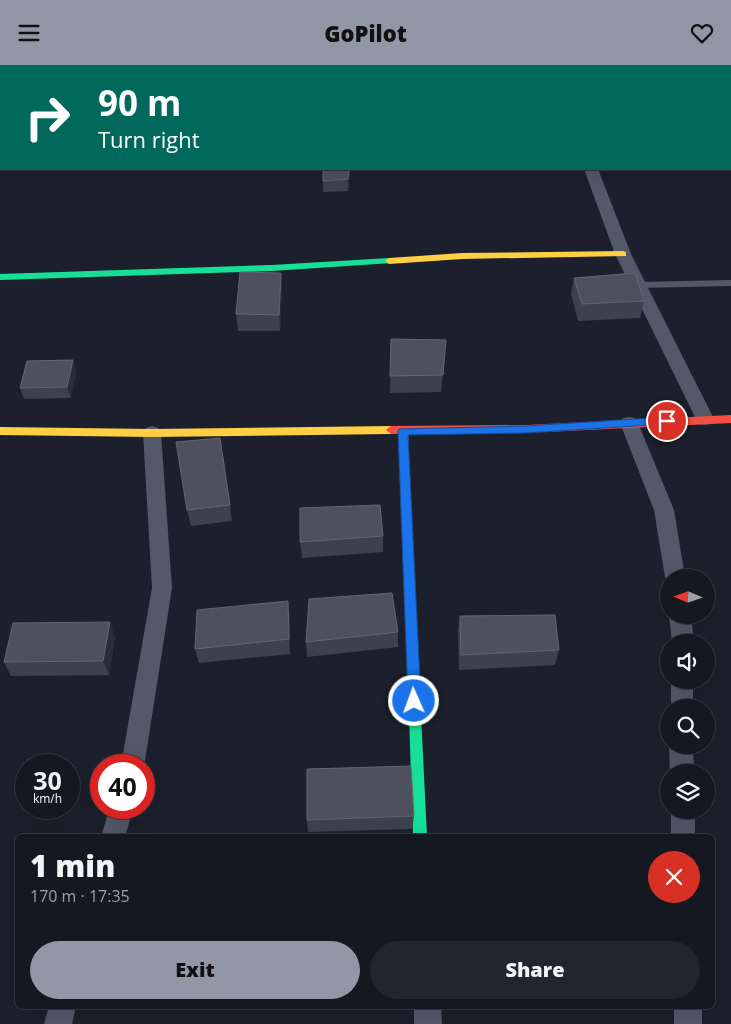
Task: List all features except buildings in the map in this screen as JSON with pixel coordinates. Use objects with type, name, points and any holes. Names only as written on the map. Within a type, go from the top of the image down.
[{"type":"street","points":[[591,170],[623,254],[705,419]]},
{"type":"street","points":[[0,277],[272,268],[462,256],[623,254]]},
{"type":"street","points":[[0,431],[152,433],[526,429],[731,419]]},
{"type":"street","points":[[629,423],[664,510],[673,569]]},
{"type":"street","points":[[403,431],[420,834]]},
{"type":"street","points":[[135,754],[162,588],[152,433]]},
{"type":"street","points":[[114,834],[118,819]]},
{"type":"street","points":[[682,819],[683,834]]},
{"type":"street","points":[[58,1024],[62,1009]]},
{"type":"street","points":[[427,1009],[428,1024]]},
{"type":"street","points":[[688,1009],[688,1024]]},
{"type":"lane","points":[[638,285],[731,283]]},
{"type":"traffic: fast","points":[[0,277],[272,268],[389,261]]},
{"type":"traffic: fast","points":[[415,715],[420,834]]},
{"type":"traffic: slow","points":[[389,261],[462,256],[623,254]]},
{"type":"traffic: slow","points":[[0,431],[152,433],[391,430]]},
{"type":"traffic: slow","points":[[403,431],[415,715]]},
{"type":"traffic: jam","points":[[391,430],[526,429],[731,419]]},
{"type":"route","points":[[414,701],[403,431],[526,429],[667,421]]}]
